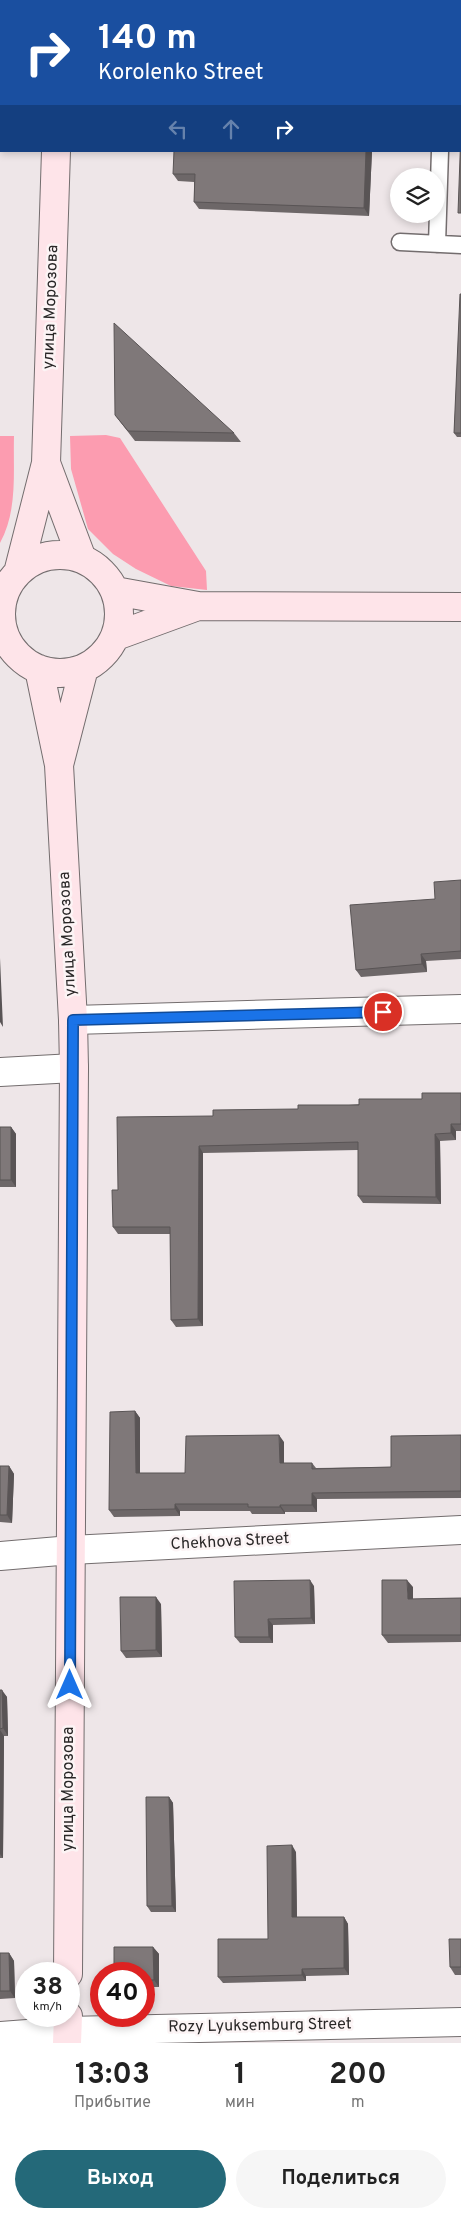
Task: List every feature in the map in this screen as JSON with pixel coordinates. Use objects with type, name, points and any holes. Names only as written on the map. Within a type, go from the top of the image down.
[{"type":"street","name":"улица Морозова","points":[[46,464],[56,152]]},
{"type":"street","points":[[46,464],[82,559]]},
{"type":"street","points":[[9,582],[37,558],[60,555],[82,559],[102,572],[115,591],[120,613],[116,636],[103,655],[84,668],[62,673],[39,669],[20,656],[3,637],[1,615],[9,582],[46,464]]},
{"type":"street","points":[[115,591],[198,606],[461,607]]},
{"type":"street","points":[[116,636],[198,606]]},
{"type":"street","points":[[59,765],[84,668]]},
{"type":"street","points":[[39,669],[59,765]]},
{"type":"street","name":"улица Морозова","points":[[59,765],[74,1068],[68,1962]]},
{"type":"street","points":[[73,1020],[461,1009]]},
{"type":"street","points":[[0,1072],[74,1068]]},
{"type":"street","name":"Chekhova Street","points":[[0,1556],[71,1550],[461,1530]]},
{"type":"street","name":"Rozy Lyuksemburg Street","points":[[0,2036],[67,2030],[461,2022]]},
{"type":"lane","points":[[437,244],[440,152]]},
{"type":"lane","points":[[400,242],[461,245]]},
{"type":"shaded area","points":[[106,435],[120,438],[206,571],[207,590],[171,586],[136,569],[113,554],[88,529],[71,469],[70,436]]},
{"type":"shaded area","points":[[0,436],[14,436],[12,504],[6,530],[0,543]]},
{"type":"building","points":[[174,152],[366,152],[364,208],[194,202],[195,174],[173,174]]},
{"type":"building","points":[[460,152],[461,152],[461,213],[458,213]]},
{"type":"building","points":[[460,294],[461,433],[454,433]]},
{"type":"building","points":[[114,323],[234,433],[128,431],[115,415]]},
{"type":"building","points":[[461,880],[461,951],[421,954],[422,964],[356,970],[350,905],[435,899],[434,882]]},
{"type":"building","points":[[422,1093],[461,1093],[461,1124],[451,1124],[451,1133],[435,1134],[436,1197],[358,1196],[358,1142],[199,1146],[198,1319],[171,1320],[170,1227],[113,1227],[112,1190],[118,1190],[117,1117],[213,1116],[213,1110],[298,1109],[298,1105],[359,1105],[359,1099],[422,1099]]},
{"type":"building","points":[[0,1127],[11,1127],[11,1180],[0,1180]]},
{"type":"building","points":[[135,1411],[136,1473],[185,1473],[186,1436],[279,1435],[280,1463],[312,1463],[312,1469],[391,1467],[391,1436],[461,1435],[461,1491],[312,1493],[312,1505],[280,1505],[280,1507],[248,1507],[248,1504],[175,1504],[175,1509],[109,1510],[110,1412]]},
{"type":"building","points":[[0,1466],[9,1466],[7,1515],[0,1515]]},
{"type":"building","points":[[310,1580],[311,1618],[268,1619],[269,1637],[235,1637],[234,1581]]},
{"type":"building","points":[[382,1580],[407,1580],[408,1599],[461,1598],[461,1635],[382,1635]]},
{"type":"building","points":[[120,1597],[156,1597],[156,1650],[121,1651]]},
{"type":"building","points":[[0,1690],[2,1690],[3,1728],[0,1729]]},
{"type":"building","points":[[146,1797],[169,1797],[172,1906],[147,1906]]},
{"type":"building","points":[[292,1845],[292,1917],[344,1917],[344,1968],[302,1969],[302,1975],[218,1977],[218,1939],[268,1939],[267,1846]]},
{"type":"building","points":[[449,1939],[461,1939],[461,1967],[450,1967]]},
{"type":"building","points":[[114,1947],[153,1947],[153,1962],[114,1962]]},
{"type":"building","points":[[0,1953],[9,1953],[10,1991],[0,1991]]},
{"type":"route","points":[[70,1685],[73,1020],[383,1012]]}]
